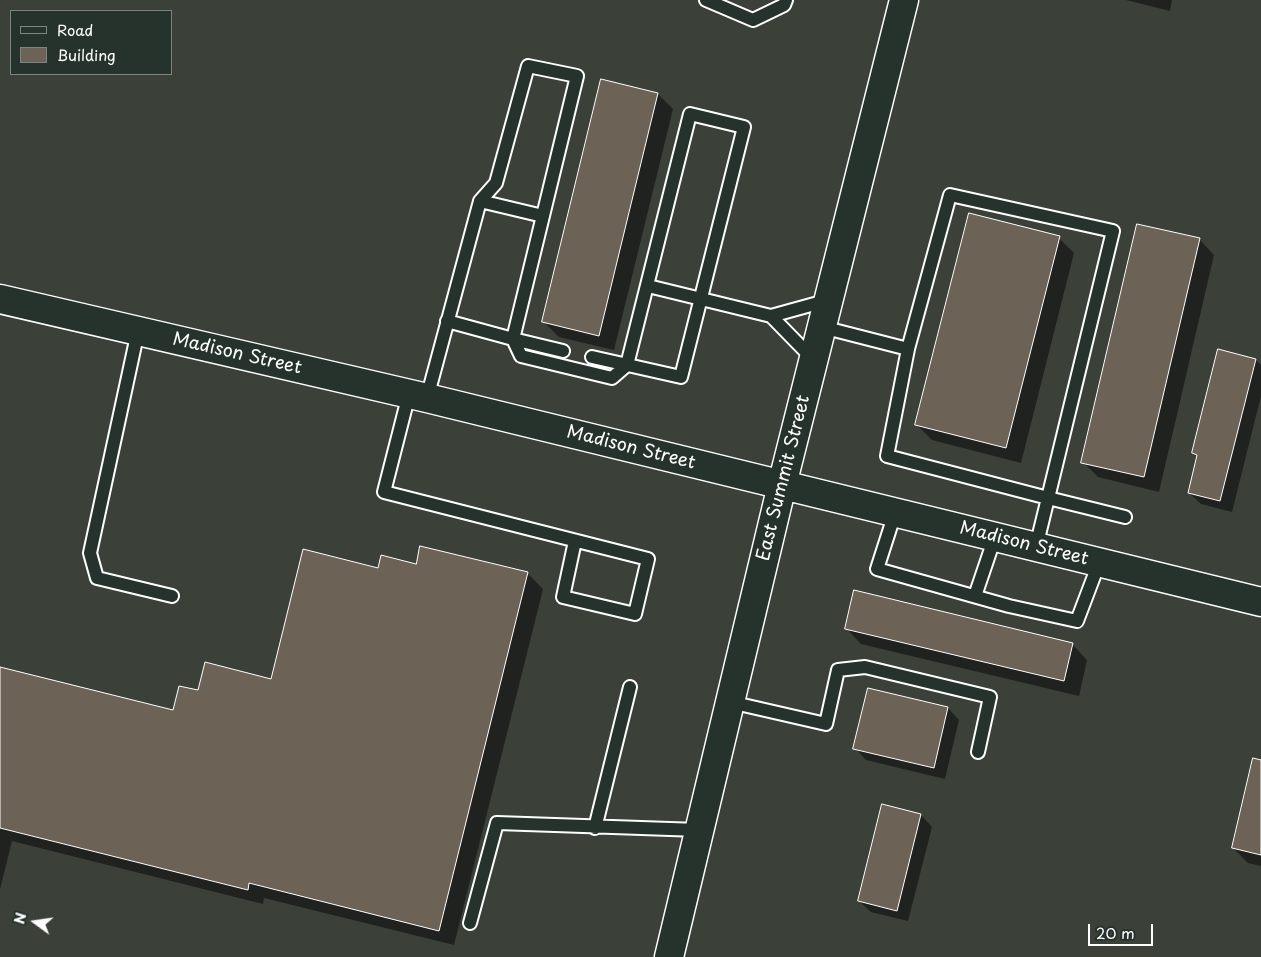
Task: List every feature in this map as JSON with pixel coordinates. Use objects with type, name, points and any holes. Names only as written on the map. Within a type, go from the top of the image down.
[{"type":"street","name":"East Summit Street","points":[[672,956],[782,485],[904,0]]},
{"type":"street","name":"Madison Street","points":[[0,299],[418,396],[1261,602]]},
{"type":"lane","points":[[706,0],[753,20],[784,5],[786,0]]},
{"type":"lane","points":[[575,541],[563,597],[635,614],[648,559],[384,492],[447,321],[480,201],[496,183],[528,66],[577,76],[513,339],[521,356],[612,378],[627,364],[690,114],[744,127],[681,377],[627,364],[592,357]]},
{"type":"lane","points":[[1036,547],[1048,498],[1112,231],[950,195],[908,349],[888,456],[1048,498],[1125,516]]},
{"type":"lane","points":[[480,201],[543,216]]},
{"type":"lane","points":[[648,286],[771,316],[829,300]]},
{"type":"lane","points":[[771,316],[813,360]]},
{"type":"lane","points":[[447,321],[563,351]]},
{"type":"lane","points":[[822,327],[908,349]]},
{"type":"lane","points":[[138,331],[90,553],[98,578],[172,596]]},
{"type":"lane","points":[[895,513],[877,569],[975,596],[1078,621],[1099,563]]},
{"type":"lane","points":[[975,596],[995,537]]},
{"type":"lane","points":[[730,702],[826,724],[838,670],[865,667],[990,697],[978,752]]},
{"type":"lane","points":[[595,828],[630,687]]},
{"type":"lane","points":[[470,923],[497,823],[595,828],[700,830]]},
{"type":"shaded area","points":[[0,0],[1261,0],[1261,957],[0,957]]},
{"type":"building","points":[[601,79],[658,93],[599,336],[542,322]]},
{"type":"building","points":[[969,213],[1060,236],[1006,448],[915,425]]},
{"type":"building","points":[[1137,224],[1200,238],[1144,477],[1081,463]]},
{"type":"building","points":[[1218,349],[1256,359],[1220,501],[1188,493],[1197,455],[1192,453]]},
{"type":"building","points":[[420,546],[528,572],[439,931],[249,883],[248,890],[0,828],[0,667],[173,710],[179,686],[198,690],[205,662],[271,679],[303,549],[378,568],[381,555],[416,564]]},
{"type":"building","points":[[854,590],[1073,643],[1064,681],[845,629]]},
{"type":"building","points":[[868,688],[948,707],[934,768],[853,749]]},
{"type":"building","points":[[1253,758],[1261,760],[1261,855],[1232,848]]},
{"type":"building","points":[[882,804],[921,814],[897,911],[858,901]]}]
